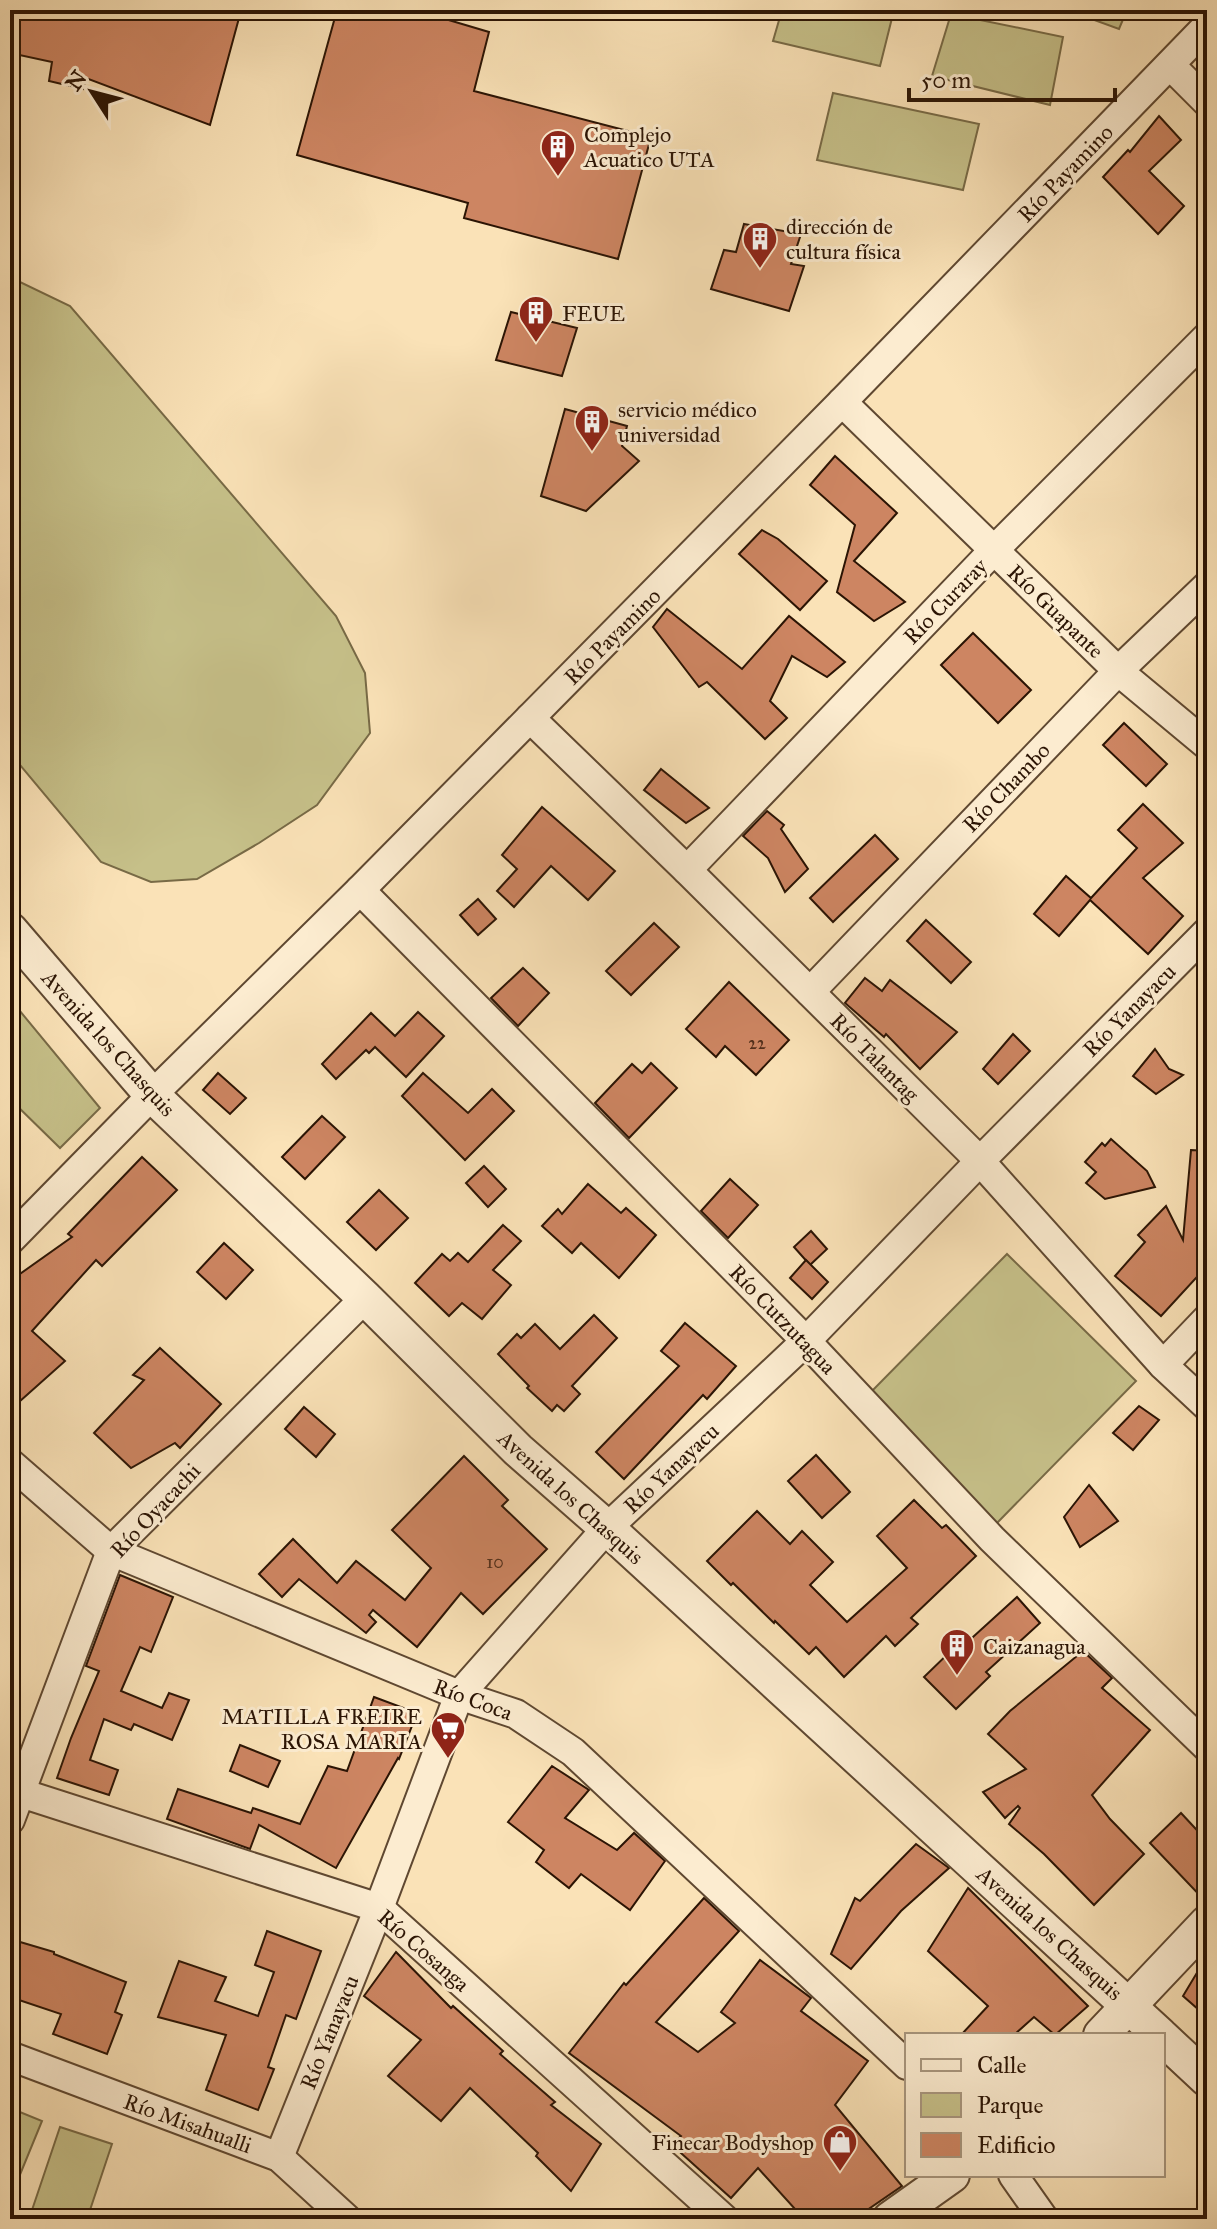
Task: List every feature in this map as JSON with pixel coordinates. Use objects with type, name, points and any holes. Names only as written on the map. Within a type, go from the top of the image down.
[{"type":"street","name":"Río Payamino","points":[[10,1240],[842,402],[1207,26]]},
{"type":"street","points":[[1170,65],[1207,102]]},
{"type":"street","name":"Río Curaray","points":[[687,870],[994,550],[1207,337]]},
{"type":"street","name":"Río Guapante","points":[[842,402],[1118,671],[1207,745]]},
{"type":"street","name":"Río Chambo","points":[[810,992],[1118,671],[1207,586]]},
{"type":"street","name":"Río Talantag","points":[[530,718],[980,1161],[1163,1365],[1207,1406]]},
{"type":"street","name":"Río Cutzutagua","points":[[360,890],[806,1341],[992,1539],[1207,1747]]},
{"type":"street","name":"Avenida los Chasquis","points":[[10,930],[152,1095],[365,1298],[518,1450],[1159,2033]]},
{"type":"street","name":"Río Yanayacu","points":[[279,2157],[379,1908],[459,1695],[607,1528],[806,1341],[1207,932]]},
{"type":"street","name":"Río Oyacachi","points":[[10,1820],[15,1788],[111,1551],[365,1298]]},
{"type":"street","points":[[1163,1365],[1207,1319]]},
{"type":"street","name":"Río Coca","points":[[10,1463],[111,1551],[459,1695],[516,1714],[573,1752],[905,2063]]},
{"type":"street","name":"Río Cosanga","points":[[15,1788],[379,1908],[724,2219]]},
{"type":"street","points":[[1103,2033],[1207,1923]]},
{"type":"street","name":"Avenida los Chasquis","points":[[1165,2039],[1207,2079]]},
{"type":"street","name":"Río Misahualli","points":[[10,2056],[279,2157],[347,2219]]},
{"type":"street","points":[[890,2219],[949,2177]]},
{"type":"street","points":[[1014,2177],[1044,2219]]},
{"type":"green space","points":[[782,10],[894,10],[880,66],[773,41]]},
{"type":"green space","points":[[1067,10],[1127,10],[1119,29]]},
{"type":"green space","points":[[951,14],[1063,37],[1050,105],[932,76]]},
{"type":"green space","points":[[833,93],[979,124],[963,190],[817,160]]},
{"type":"green space","points":[[10,281],[18,281],[70,306],[336,616],[365,673],[370,733],[317,805],[197,879],[151,882],[101,862],[10,753]]},
{"type":"green space","points":[[10,999],[100,1108],[60,1148],[10,1099]]},
{"type":"green space","points":[[1007,1254],[1136,1381],[997,1523],[868,1395]]},
{"type":"green space","points":[[10,2108],[42,2121],[10,2199]]},
{"type":"green space","points":[[60,2127],[112,2144],[87,2219],[60,2219],[32,2210]]},
{"type":"building","points":[[10,10],[197,10],[239,18],[210,125],[86,78],[83,89],[49,81],[52,62],[10,53]]},
{"type":"building","points":[[337,10],[415,10],[489,32],[474,91],[651,137],[618,259],[464,218],[468,203],[297,155]]},
{"type":"building","points":[[1159,116],[1181,140],[1149,171],[1184,206],[1158,234],[1103,177],[1128,150],[1130,152]]},
{"type":"building","name":"dirección de cultura física","points":[[744,224],[801,234],[791,264],[804,266],[789,311],[711,289],[724,250],[736,252]]},
{"type":"building","name":"FEUE","points":[[511,312],[577,328],[562,376],[496,360]]},
{"type":"building","name":"servicio médico universidad","points":[[565,409],[627,426],[622,446],[639,461],[586,511],[541,496]]},
{"type":"building","points":[[835,456],[897,513],[854,561],[905,602],[874,621],[837,592],[855,525],[810,485]]},
{"type":"building","points":[[762,530],[778,539],[827,581],[800,610],[739,554]]},
{"type":"building","points":[[667,609],[742,669],[789,616],[845,662],[827,677],[792,656],[770,701],[787,718],[765,739],[707,682],[699,687],[653,627]]},
{"type":"building","points":[[973,633],[1031,690],[998,723],[941,665]]},
{"type":"building","points":[[1124,723],[1167,764],[1146,786],[1103,745]]},
{"type":"building","points":[[661,769],[709,808],[686,823],[644,790]]},
{"type":"building","points":[[1143,804],[1183,843],[1143,878],[1183,916],[1148,954],[1090,900],[1059,936],[1034,914],[1066,876],[1091,898],[1137,848],[1118,830]]},
{"type":"building","points":[[542,807],[615,871],[588,900],[551,866],[514,907],[497,891],[517,869],[502,855]]},
{"type":"building","points":[[767,811],[784,825],[781,829],[808,869],[785,892],[768,858],[743,836]]},
{"type":"building","points":[[875,835],[898,859],[833,922],[810,898]]},
{"type":"building","points":[[478,899],[496,919],[478,935],[460,915]]},
{"type":"building","points":[[926,920],[971,962],[951,983],[907,941]]},
{"type":"building","points":[[654,923],[679,947],[631,995],[606,971]]},
{"type":"building","points":[[523,968],[549,993],[518,1026],[491,998]]},
{"type":"building","points":[[865,978],[882,991],[890,980],[957,1032],[920,1069],[886,1034],[884,1037],[845,1003]]},
{"type":"building","points":[[729,982],[789,1040],[756,1075],[725,1046],[716,1057],[686,1029]]},
{"type":"building","points":[[418,1012],[444,1036],[406,1077],[375,1047],[369,1053],[366,1050],[336,1079],[322,1064],[371,1013],[395,1036]]},
{"type":"building","points":[[1013,1034],[1030,1051],[998,1084],[983,1069]]},
{"type":"building","points":[[1155,1049],[1169,1069],[1183,1075],[1156,1094],[1133,1076]]},
{"type":"building","points":[[651,1063],[677,1088],[629,1138],[595,1103],[632,1064],[642,1073]]},
{"type":"building","points":[[218,1073],[246,1098],[230,1114],[203,1090]]},
{"type":"building","points":[[423,1073],[468,1113],[492,1089],[514,1111],[465,1160],[402,1096]]},
{"type":"building","points":[[322,1116],[345,1137],[305,1179],[282,1157]]},
{"type":"building","points":[[1111,1139],[1147,1171],[1155,1187],[1105,1199],[1086,1183],[1096,1172],[1085,1162],[1102,1143],[1105,1146]]},
{"type":"building","points":[[1191,1150],[1207,1151],[1207,1266],[1161,1316],[1115,1276],[1145,1242],[1138,1235],[1166,1206],[1183,1240]]},
{"type":"building","points":[[142,1157],[177,1190],[102,1266],[96,1260],[32,1331],[65,1361],[10,1410],[10,1281],[72,1237],[68,1234]]},
{"type":"building","points":[[484,1166],[506,1189],[488,1207],[466,1183]]},
{"type":"building","points":[[730,1179],[758,1205],[728,1238],[701,1211]]},
{"type":"building","points":[[588,1184],[621,1213],[626,1208],[656,1235],[619,1278],[581,1243],[572,1253],[542,1226],[558,1209],[562,1214]]},
{"type":"building","points":[[379,1190],[408,1218],[376,1250],[347,1222]]},
{"type":"building","points":[[503,1225],[521,1241],[493,1270],[511,1285],[482,1319],[462,1303],[449,1316],[415,1283],[442,1254],[450,1261],[458,1253],[468,1262]]},
{"type":"building","points":[[811,1231],[827,1249],[810,1265],[794,1247]]},
{"type":"building","points":[[224,1243],[253,1270],[226,1299],[197,1272]]},
{"type":"building","points":[[806,1260],[828,1282],[812,1299],[790,1278]]},
{"type":"building","points":[[594,1315],[617,1338],[572,1386],[580,1394],[564,1411],[557,1405],[552,1411],[498,1354],[517,1334],[521,1338],[535,1324],[560,1349]]},
{"type":"building","points":[[685,1323],[736,1366],[707,1399],[703,1395],[624,1479],[596,1452],[679,1366],[661,1351]]},
{"type":"building","points":[[160,1348],[221,1404],[180,1448],[175,1443],[131,1468],[94,1433],[144,1380],[133,1375]]},
{"type":"building","points":[[1139,1406],[1159,1420],[1133,1450],[1113,1433]]},
{"type":"building","points":[[304,1407],[335,1434],[316,1457],[285,1429]]},
{"type":"building","points":[[816,1455],[850,1492],[822,1518],[788,1481]]},
{"type":"building","points":[[464,1456],[508,1500],[502,1506],[547,1549],[483,1614],[461,1593],[417,1647],[373,1610],[369,1615],[376,1622],[366,1633],[299,1579],[282,1597],[259,1574],[293,1539],[337,1583],[356,1561],[405,1600],[431,1568],[392,1530]]},
{"type":"building","points":[[1089,1485],[1118,1521],[1080,1547],[1064,1517]]},
{"type":"building","points":[[914,1500],[942,1528],[946,1525],[976,1556],[911,1618],[918,1624],[895,1646],[886,1636],[844,1677],[816,1647],[809,1654],[707,1561],[757,1511],[790,1544],[802,1531],[833,1562],[810,1585],[847,1622],[907,1568],[877,1536]]},
{"type":"building","points":[[120,1575],[173,1597],[151,1652],[140,1647],[121,1691],[162,1708],[169,1693],[189,1700],[172,1740],[134,1724],[131,1730],[104,1719],[90,1760],[118,1770],[109,1795],[57,1778],[99,1671],[86,1666]]},
{"type":"building","points":[[1017,1597],[1040,1623],[986,1672],[990,1676],[956,1709],[924,1677],[958,1644],[962,1647]]},
{"type":"building","points":[[1083,1651],[1112,1678],[1102,1688],[1150,1730],[1092,1795],[1144,1854],[1094,1905],[1044,1854],[1009,1824],[1020,1808],[1018,1806],[1005,1818],[983,1792],[1026,1769],[988,1734],[1010,1711]]},
{"type":"building","points":[[374,1697],[417,1713],[399,1759],[336,1868],[259,1825],[250,1849],[167,1819],[178,1789],[251,1813],[253,1808],[300,1824],[328,1766],[347,1771]]},
{"type":"building","points":[[240,1745],[280,1761],[268,1787],[230,1771]]},
{"type":"building","points":[[552,1766],[589,1790],[565,1818],[617,1850],[634,1833],[665,1861],[630,1910],[581,1874],[569,1888],[536,1862],[544,1850],[508,1822]]},
{"type":"building","points":[[1181,1813],[1207,1841],[1207,1903],[1150,1843]]},
{"type":"building","points":[[916,1844],[949,1868],[901,1911],[851,1969],[831,1954],[855,1898],[860,1901]]},
{"type":"building","points":[[968,1888],[1088,2006],[1057,2033],[1053,2033],[1034,2017],[1016,2033],[963,2033],[988,2006],[928,1951]]},
{"type":"building","points":[[704,1898],[739,1931],[656,2022],[698,2052],[735,2023],[721,2012],[760,1960],[811,1998],[801,2011],[868,2061],[835,2105],[902,2186],[854,2219],[804,2219],[758,2168],[731,2198],[672,2145],[681,2136],[569,2053],[624,1983],[626,1985]]},
{"type":"building","points":[[267,1931],[321,1951],[296,2019],[286,2015],[268,2067],[274,2069],[258,2110],[206,2090],[226,2035],[158,2017],[179,1961],[226,1977],[215,2001],[258,2016],[274,1972],[255,1965]]},
{"type":"building","points":[[10,1939],[54,1952],[126,1982],[115,2012],[122,2015],[107,2054],[53,2034],[61,2014],[10,1997]]},
{"type":"building","points":[[396,1952],[451,2008],[453,2006],[503,2051],[500,2054],[555,2102],[551,2105],[601,2144],[571,2191],[536,2156],[538,2153],[470,2088],[441,2121],[388,2076],[421,2040],[364,1996]]},
{"type":"building","points":[[1207,1956],[1207,2017],[1183,1996]]},
{"type":"place","name":"Complejo Acuatico UTA","points":[[558,178]]},
{"type":"place","name":"dirección de cultura física","points":[[760,270]]},
{"type":"place","name":"FEUE","points":[[536,344]]},
{"type":"place","name":"servicio médico universidad","points":[[592,453]]},
{"type":"place","name":"Caizanagua","points":[[957,1677]]},
{"type":"place","name":"MATILLA FREIRE ROSA MARIA","points":[[448,1760]]},
{"type":"place","name":"Finecar Bodyshop","points":[[840,2173]]}]
